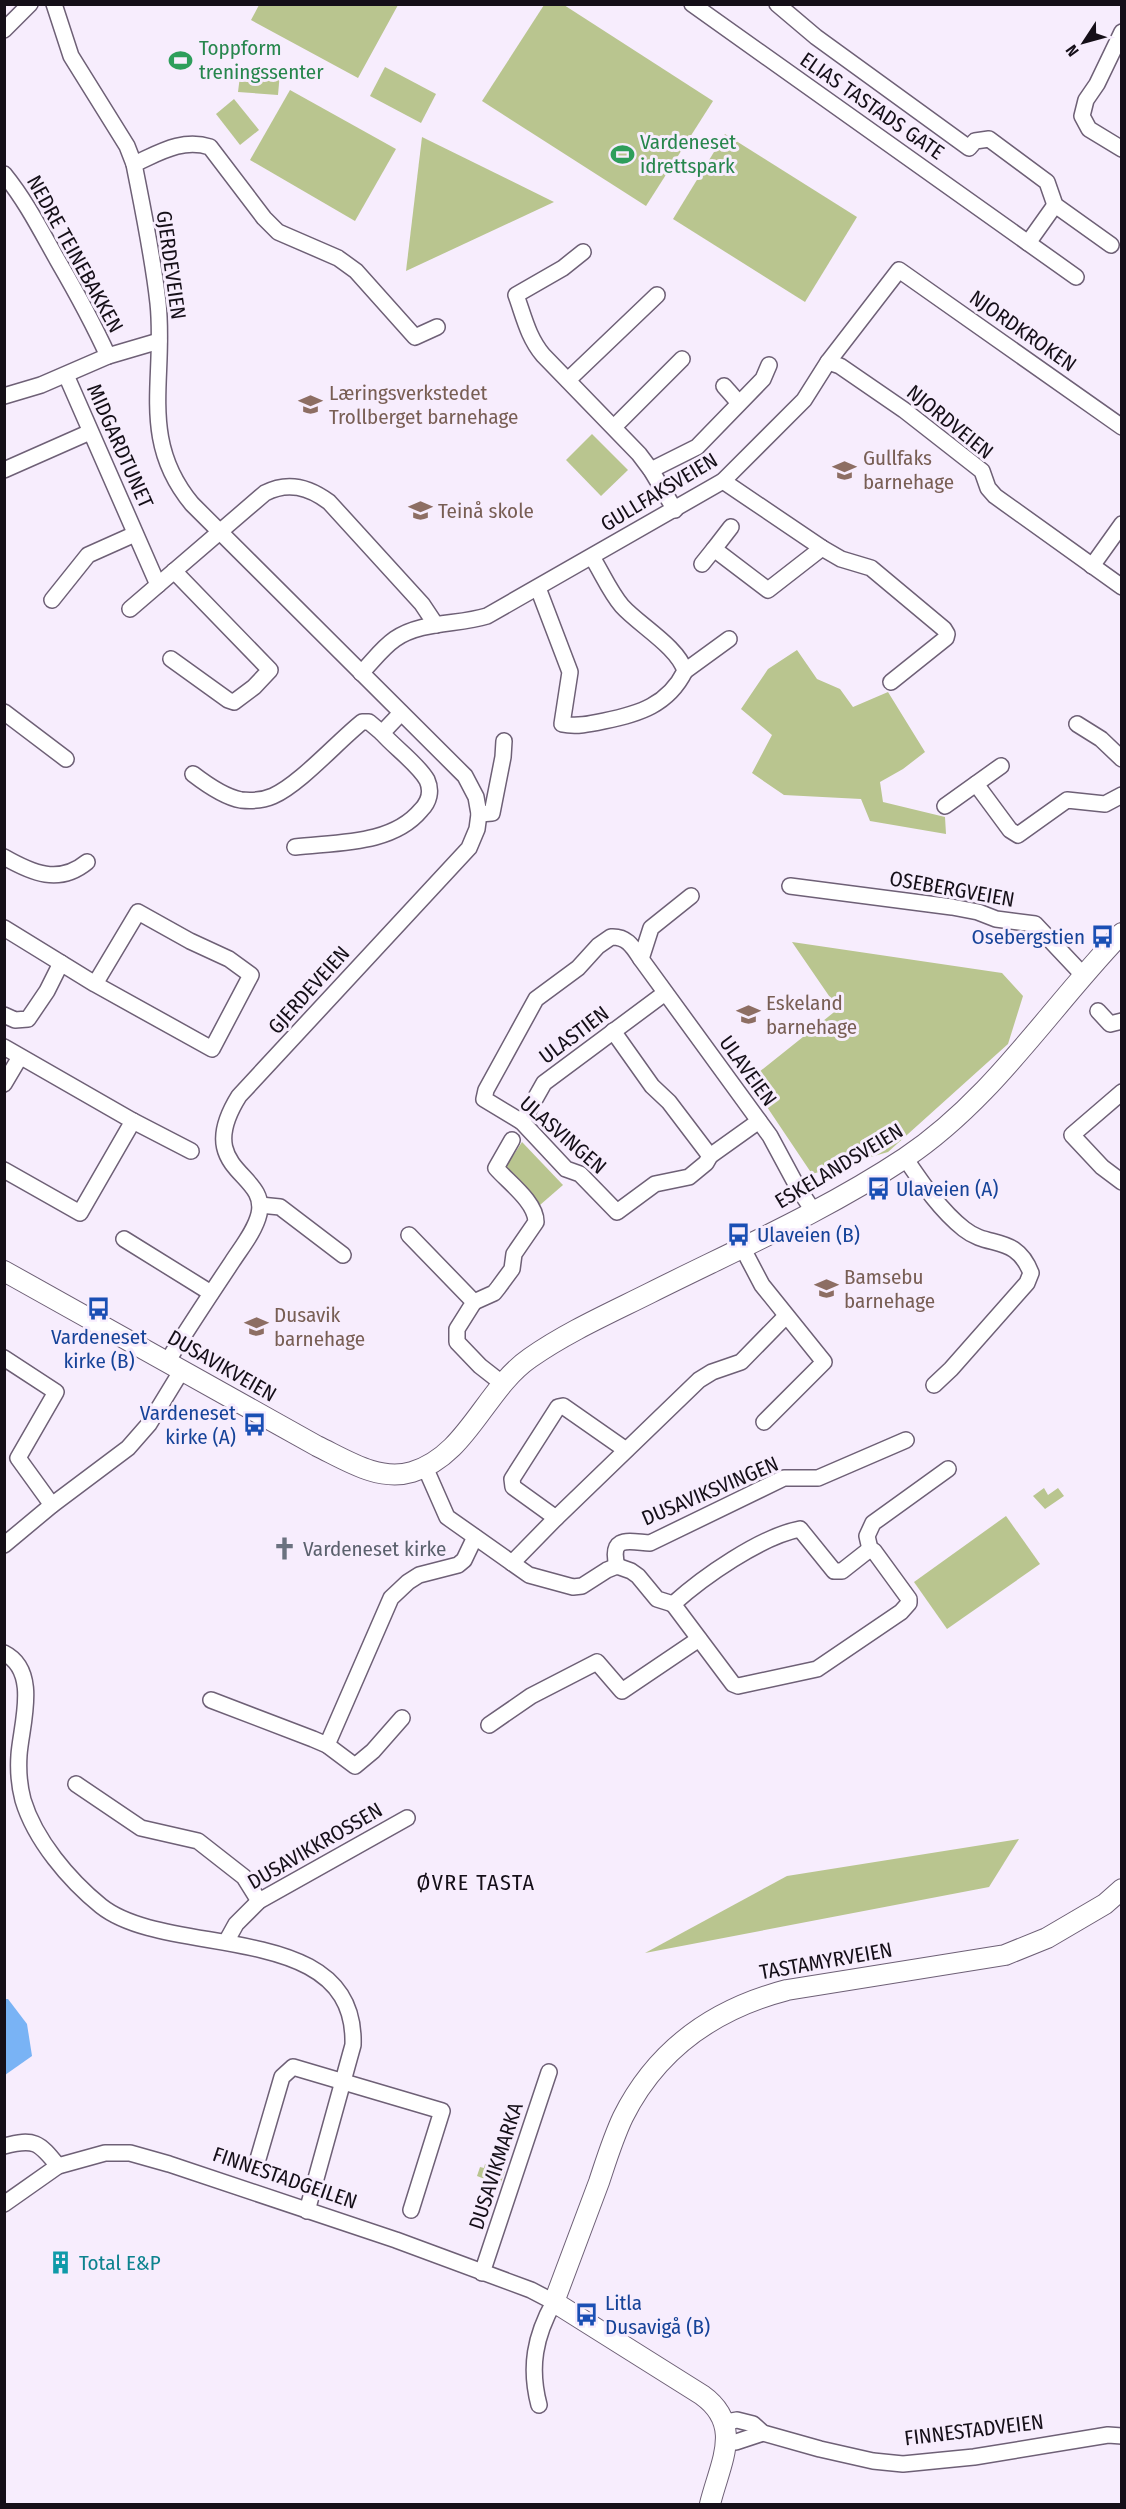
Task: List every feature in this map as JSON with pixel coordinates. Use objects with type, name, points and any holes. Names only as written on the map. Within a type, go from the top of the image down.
[{"type":"main road","name":"ESKELANDSVEIEN","points":[[425,1467],[448,1453],[503,1384],[529,1359],[584,1327],[814,1212],[905,1158],[969,1106],[999,1075],[1122,933]]},
{"type":"main road","name":"DUSAVIKVEIEN","points":[[4,1270],[284,1429],[365,1469],[395,1476],[425,1467]]},
{"type":"main road","name":"TASTAMYRVEIEN","points":[[554,2302],[622,2119],[640,2086],[666,2055],[696,2030],[725,2011],[787,1990],[1005,1955],[1047,1938],[1105,1904],[1122,1889]]},
{"type":"main road","points":[[554,2302],[702,2395],[720,2411],[726,2422],[727,2442],[710,2505]]},
{"type":"street","name":"GJERDEVEIEN","points":[[54,4],[71,56],[127,146],[134,164],[158,303],[157,421],[161,446],[170,471],[184,494],[219,531],[465,776],[476,797],[479,814],[474,838],[461,858],[385,936],[240,1096],[228,1114],[224,1132],[226,1152],[237,1171],[256,1194],[260,1205]]},
{"type":"street","name":"ELIAS TASTADS GATE","points":[[692,4],[1076,278]]},
{"type":"street","points":[[777,4],[816,37],[969,148],[975,141],[989,139],[1047,182],[1055,205],[1111,245]]},
{"type":"street","points":[[4,30],[21,7]]},
{"type":"street","points":[[1122,32],[1097,84],[1086,100],[1082,116],[1089,129],[1122,149]]},
{"type":"street","points":[[134,164],[180,144],[196,142],[210,147],[264,218],[278,232],[338,258],[356,271],[415,337],[437,327]]},
{"type":"street","name":"NEDRE TEINEBAKKEN","points":[[4,174],[21,195],[108,356]]},
{"type":"street","points":[[1028,243],[1055,205]]},
{"type":"street","points":[[583,252],[555,273],[516,295],[535,345],[614,427],[651,470],[675,510]]},
{"type":"street","name":"GULLFAKSVEIEN","points":[[361,673],[394,640],[404,634],[436,625],[463,623],[487,616],[723,482],[804,400],[828,362],[899,270]]},
{"type":"street","name":"NJORDKROKEN","points":[[899,270],[1122,427]]},
{"type":"street","points":[[568,380],[657,295]]},
{"type":"street","points":[[5,395],[25,392],[108,356],[159,341]]},
{"type":"street","points":[[614,427],[682,358]]},
{"type":"street","name":"NJORDVEIEN","points":[[828,362],[840,366],[904,410],[982,471],[988,488],[994,496],[1122,587]]},
{"type":"street","points":[[651,470],[698,447],[763,379],[769,365]]},
{"type":"street","name":"MIDGARDTUNET","points":[[66,375],[158,585]]},
{"type":"street","points":[[724,386],[739,403]]},
{"type":"street","points":[[4,470],[90,432]]},
{"type":"street","points":[[723,482],[822,548],[841,559],[870,568],[946,632],[946,638],[891,682]]},
{"type":"street","points":[[130,609],[254,502],[273,489],[290,486],[312,491],[336,510],[422,604],[436,625]]},
{"type":"street","points":[[1092,566],[1122,524]]},
{"type":"street","points":[[702,564],[731,527]]},
{"type":"street","name":"MIDGARDTUNET","points":[[52,600],[88,555],[135,534]]},
{"type":"street","points":[[714,549],[768,590],[822,548]]},
{"type":"street","points":[[592,557],[623,606],[670,650],[685,670]]},
{"type":"street","points":[[171,659],[234,702],[254,687],[270,670],[174,571]]},
{"type":"street","points":[[538,588],[570,672],[562,724],[591,724],[644,712],[674,688],[685,670],[729,639]]},
{"type":"street","points":[[4,712],[66,759]]},
{"type":"street","points":[[382,733],[401,713]]},
{"type":"street","points":[[192,774],[227,796],[239,800],[261,800],[275,795],[362,722],[369,722],[425,778],[430,788],[425,806],[408,824],[389,833],[369,838],[295,847]]},
{"type":"street","points":[[1077,724],[1101,739],[1122,759]]},
{"type":"street","name":"GJERDEVEIEN","points":[[479,814],[492,813],[504,741]]},
{"type":"street","points":[[945,806],[1001,766]]},
{"type":"street","points":[[976,784],[1010,830],[1018,835],[1067,800],[1105,804],[1122,795]]},
{"type":"street","points":[[4,858],[29,871],[47,875],[74,871],[87,862]]},
{"type":"street","name":"OSEBERGVEIEN","points":[[790,886],[952,907],[978,912],[996,920],[1035,924],[1084,976]]},
{"type":"street","points":[[641,959],[651,928],[691,896]]},
{"type":"street","points":[[4,928],[95,984],[212,1049],[250,975],[229,959],[189,941],[138,912],[95,984]]},
{"type":"street","name":"ULASVINGEN","points":[[641,959],[627,941],[611,937],[598,946],[578,968],[536,999],[483,1096],[522,1122],[566,1169],[580,1174],[617,1212],[655,1184],[689,1177],[706,1163],[710,1156],[759,1121]]},
{"type":"street","name":"ULAVEIEN","points":[[641,959],[759,1121],[814,1212]]},
{"type":"street","points":[[4,1015],[15,1020],[28,1019],[61,963]]},
{"type":"street","name":"ULASTIEN","points":[[522,1122],[544,1083],[665,993]]},
{"type":"street","points":[[1098,1011],[1110,1024],[1122,1021]]},
{"type":"street","points":[[614,1031],[647,1078],[669,1102],[710,1156]]},
{"type":"street","points":[[4,1047],[133,1121],[191,1151]]},
{"type":"street","points":[[4,1084],[20,1057]]},
{"type":"street","points":[[1121,1094],[1072,1135],[1102,1167],[1122,1182]]},
{"type":"street","points":[[4,1170],[80,1213],[133,1121]]},
{"type":"street","points":[[503,1384],[480,1366],[456,1342],[457,1329],[474,1302],[494,1293],[498,1288],[512,1269],[514,1254],[536,1222],[536,1217],[529,1204],[496,1168],[512,1140]]},
{"type":"street","points":[[905,1158],[929,1193],[966,1231],[1002,1243],[1017,1251],[1027,1261],[1032,1273],[1028,1282],[934,1385]]},
{"type":"street","points":[[4,1545],[52,1505],[128,1448],[149,1424],[174,1366],[211,1293],[251,1231],[259,1214],[260,1205],[280,1207],[343,1255]]},
{"type":"street","points":[[409,1235],[474,1302]]},
{"type":"street","points":[[124,1239],[211,1293]]},
{"type":"street","points":[[742,1248],[762,1285],[824,1362],[764,1422]]},
{"type":"street","points":[[512,1563],[699,1380],[712,1372],[741,1362],[786,1316]]},
{"type":"street","points":[[4,1358],[56,1392],[18,1458]]},
{"type":"street","points":[[556,1518],[513,1487],[512,1479],[558,1407],[563,1406],[626,1450]]},
{"type":"street","name":"DUSAVIKSVINGEN","points":[[617,1566],[615,1555],[618,1546],[627,1541],[633,1539],[646,1543],[654,1542],[784,1478],[818,1478],[906,1440]]},
{"type":"street","points":[[4,1450],[18,1458],[52,1505]]},
{"type":"street","points":[[425,1467],[447,1517],[530,1575],[573,1587],[582,1586],[617,1566],[631,1570],[657,1599],[673,1604],[733,1684],[738,1686],[817,1669],[901,1612],[909,1603],[885,1566],[870,1549],[867,1536],[873,1523],[948,1469]]},
{"type":"street","points":[[673,1604],[733,1559],[796,1530],[802,1530],[834,1571],[842,1571],[870,1549]]},
{"type":"street","points":[[327,1745],[391,1598],[419,1575],[458,1565],[464,1560],[475,1537]]},
{"type":"street","points":[[489,1725],[531,1696],[597,1662],[622,1691],[699,1639]]},
{"type":"street","points":[[8,1659],[23,1680],[26,1699],[19,1755],[20,1785],[30,1817],[55,1856],[86,1893],[114,1915],[136,1925],[226,1942],[304,1964],[316,1971],[338,1992],[348,2007],[354,2028],[353,2045],[307,2211]]},
{"type":"street","points":[[211,1700],[327,1745],[355,1766],[373,1751],[402,1718]]},
{"type":"street","points":[[76,1784],[141,1828],[198,1841],[244,1877],[259,1900]]},
{"type":"street","name":"DUSAVIKKROSSEN","points":[[226,1942],[236,1924],[259,1900],[407,1818]]},
{"type":"street","points":[[258,2159],[277,2093],[285,2072],[290,2068],[298,2067],[442,2111],[411,2210]]},
{"type":"street","name":"DUSAVIKMARKA","points":[[482,2273],[549,2072]]},
{"type":"street","points":[[4,2146],[23,2140],[35,2142],[58,2166]]},
{"type":"street","name":"FINNESTADGEILEN","points":[[4,2204],[58,2166],[105,2153],[130,2153],[396,2240],[531,2290],[554,2302]]},
{"type":"street","points":[[539,2405],[536,2394],[535,2351],[538,2334],[554,2302]]},
{"type":"street","name":"FINNESTADVEIEN","points":[[726,2422],[737,2420],[753,2424],[764,2433],[857,2458],[903,2464],[974,2457],[1108,2435],[1122,2436]]},
{"type":"street","points":[[727,2442],[736,2442],[764,2433]]},
{"type":"green space","points":[[259,4],[398,5],[358,78],[251,20]]},
{"type":"green space","name":"Vardeneset idrettspark","points":[[544,5],[564,5],[713,101],[646,206],[482,101]]},
{"type":"green space","points":[[385,67],[436,94],[421,123],[370,96]]},
{"type":"green space","points":[[241,68],[280,72],[278,95],[238,92]]},
{"type":"green space","points":[[290,90],[396,149],[355,221],[250,160]]},
{"type":"green space","points":[[234,99],[259,130],[240,145],[216,114]]},
{"type":"green space","points":[[725,134],[857,217],[805,302],[673,219]]},
{"type":"green space","points":[[422,137],[554,202],[406,271]]},
{"type":"green space","points":[[592,434],[628,470],[601,496],[566,460]]},
{"type":"green space","points":[[797,650],[817,679],[840,689],[853,707],[888,692],[925,752],[903,769],[880,782],[883,802],[945,817],[946,834],[870,821],[861,799],[784,795],[752,773],[772,735],[741,709],[768,669]]},
{"type":"green space","points":[[792,942],[1002,973],[1023,996],[1008,1044],[888,1152],[812,1174],[749,1080],[838,1009]]},
{"type":"green space","points":[[522,1142],[563,1185],[540,1205],[505,1168]]},
{"type":"green space","points":[[1044,1488],[1048,1495],[1058,1488],[1064,1496],[1045,1509],[1033,1496]]},
{"type":"green space","points":[[1006,1516],[1040,1564],[947,1629],[914,1582]]},
{"type":"green space","points":[[1019,1839],[989,1887],[645,1953],[787,1876]]},
{"type":"green space","points":[[485,2164],[505,2171],[500,2185],[477,2176],[480,2167],[484,2168]]},
{"type":"water","points":[[5,1999],[8,1999],[27,2024],[32,2056],[5,2075]]},
{"type":"place","name":"Toppform treningssenter","points":[[181,60]]},
{"type":"place","name":"Vardeneset idrettspark","points":[[622,154]]},
{"type":"place","name":"Læringsverkstedet Trollberget barnehage","points":[[311,405]]},
{"type":"place","name":"Gullfaks barnehage","points":[[845,470]]},
{"type":"place","name":"Teinå skole","points":[[420,511]]},
{"type":"place","name":"Osebergstien","points":[[1103,937]]},
{"type":"place","name":"Eskeland barnehage","points":[[748,1015]]},
{"type":"place","name":"Ulaveien (A)","points":[[878,1189]]},
{"type":"place","name":"Ulaveien (B)","points":[[739,1235]]},
{"type":"place","name":"Bamsebu barnehage","points":[[826,1289]]},
{"type":"place","name":"Vardeneset kirke (B)","points":[[99,1309]]},
{"type":"place","name":"Dusavik barnehage","points":[[256,1327]]},
{"type":"place","name":"Vardeneset kirke (A)","points":[[254,1425]]},
{"type":"place","name":"Vardeneset kirke","points":[[285,1549]]},
{"type":"place","name":"Total E&P","points":[[61,2263]]},
{"type":"place","name":"Litla Dusavigå (B)","points":[[587,2315]]},
{"type":"district","name":"ØVRE TASTA","points":[[476,1882]]}]
